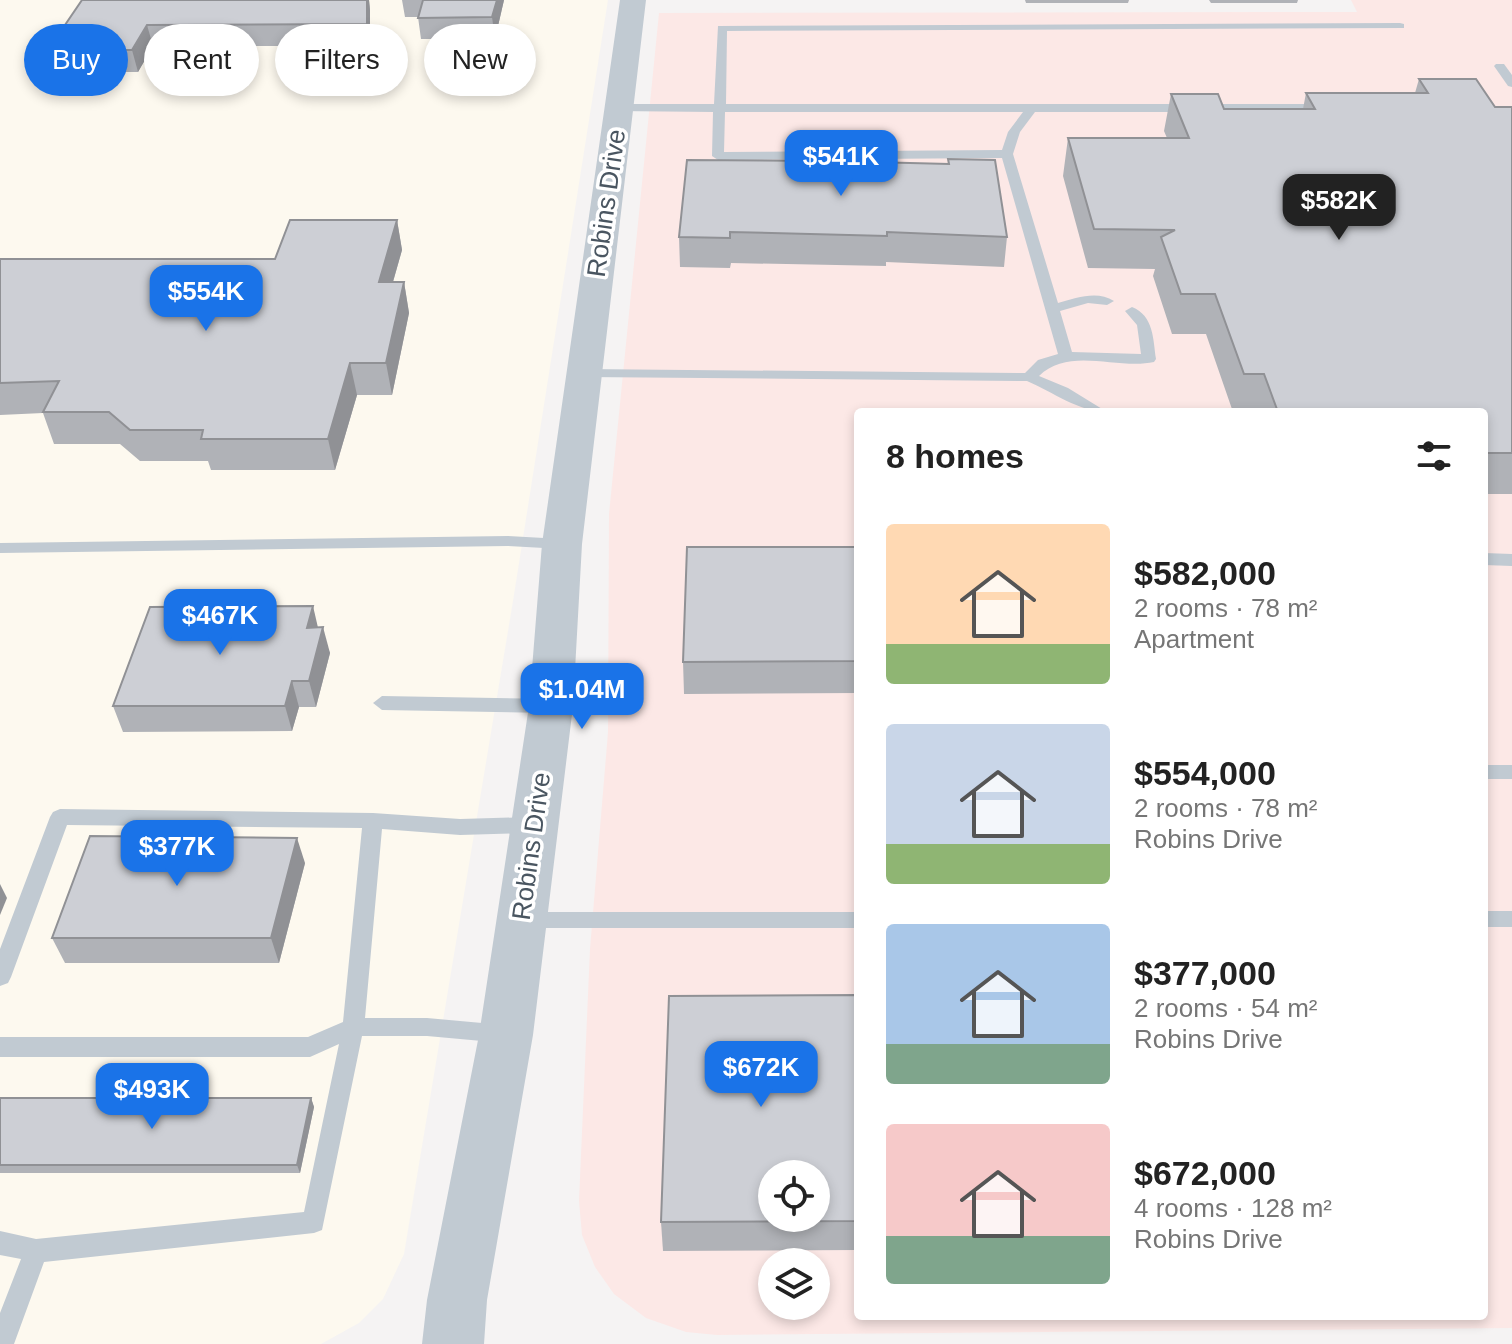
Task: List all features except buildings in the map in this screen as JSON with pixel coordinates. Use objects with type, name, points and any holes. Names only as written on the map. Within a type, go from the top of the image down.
[{"type":"street","name":"Robins Drive","points":[[453,1344],[457,1300],[506,1035],[532,825],[551,706],[562,544],[633,0]]},
{"type":"lane","points":[[1007,154],[718,156],[722,28],[1400,26]]},
{"type":"lane","points":[[1500,66],[1512,84]]},
{"type":"lane","points":[[619,108],[1333,108]]},
{"type":"lane","points":[[1032,108],[1014,132],[1007,154],[1066,356]]},
{"type":"lane","points":[[1052,309],[1088,299],[1107,301]]},
{"type":"lane","points":[[1029,377],[1043,363],[1066,356],[1149,359],[1144,324],[1132,311]]},
{"type":"lane","points":[[585,373],[1029,377],[1063,391],[1092,408]]},
{"type":"lane","points":[[0,548],[508,541],[562,544]]},
{"type":"lane","points":[[1488,559],[1512,560]]},
{"type":"lane","points":[[382,703],[551,706]]},
{"type":"lane","points":[[1488,772],[1512,772]]},
{"type":"lane","points":[[0,977],[60,817],[373,821],[460,827],[532,825]]},
{"type":"lane","points":[[0,1243],[36,1251],[314,1222],[353,1027],[373,821]]},
{"type":"lane","points":[[1488,919],[1512,919]]},
{"type":"lane","points":[[521,920],[854,920]]},
{"type":"lane","points":[[0,1047],[310,1047],[353,1027],[427,1027],[506,1035]]},
{"type":"lane","points":[[1,1344],[36,1251]]},
{"type":"shaded area","points":[[0,0],[608,0],[513,601],[404,1254],[383,1299],[359,1323],[321,1344],[0,1344]]},
{"type":"shaded area","points":[[1351,0],[1512,0],[1512,1328],[717,1335],[686,1332],[646,1318],[614,1294],[595,1267],[582,1235],[579,1201],[590,949],[608,732],[609,514],[659,13],[1357,12]]}]
